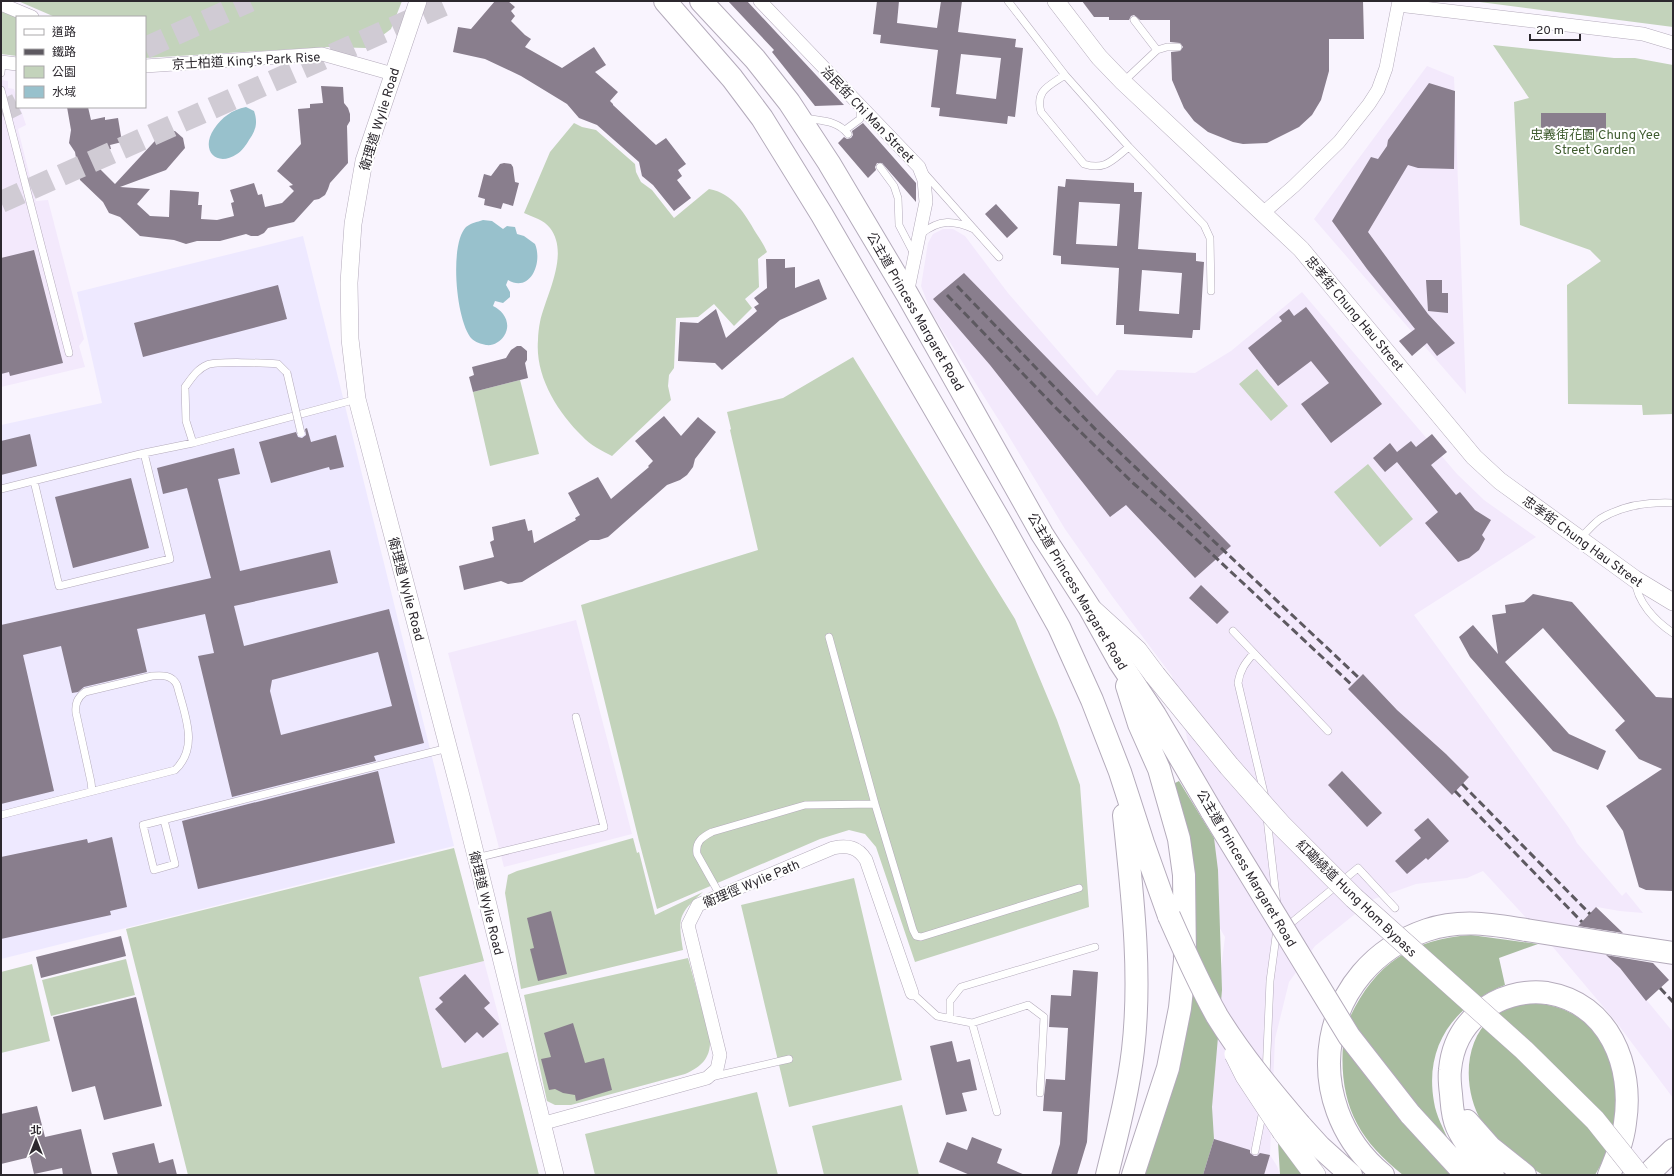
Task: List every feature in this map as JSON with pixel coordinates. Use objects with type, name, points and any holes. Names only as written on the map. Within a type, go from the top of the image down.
[{"type":"highway","points":[[665,1],[732,78],[762,118],[804,184],[1001,523],[1059,627],[1092,700],[1120,772],[1143,843],[1170,916],[1189,960],[1217,1016],[1278,1100],[1320,1147],[1351,1175]]},
{"type":"highway","name":"公主道 Princess Margaret Road","points":[[701,1],[755,59],[790,102],[829,163],[907,294],[1042,534],[1089,607],[1119,661],[1155,715],[1212,812],[1349,1036],[1410,1114],[1466,1175]]},
{"type":"highway","points":[[1119,661],[1139,724],[1159,769],[1179,839],[1184,875],[1185,960],[1180,1008],[1168,1068],[1133,1175]]},
{"type":"highway","points":[[1107,1175],[1128,1082],[1135,1026],[1135,931],[1120,772]]},
{"type":"highway","points":[[1383,1175],[1364,1156],[1350,1138],[1340,1117],[1334,1099],[1330,1076],[1329,1050],[1333,1027],[1346,994],[1358,977],[1389,948],[1405,939],[1427,930],[1447,925],[1469,923],[1488,924],[1673,953]]},
{"type":"highway","points":[[1493,1175],[1475,1154],[1456,1126],[1452,1111],[1449,1078],[1450,1061],[1456,1042],[1464,1028],[1485,1008],[1505,998],[1526,993],[1556,995],[1570,1000],[1595,1016],[1612,1039],[1623,1066],[1626,1094],[1626,1122],[1619,1150],[1609,1175]]},
{"type":"highway","points":[[1451,1096],[1479,1136],[1490,1147],[1518,1169]]},
{"type":"highway","points":[[1647,1175],[1673,1150]]},
{"type":"main road","name":"紅磡繞道 Hung Hom Bypass","points":[[1089,607],[1137,651],[1229,766],[1281,825],[1354,898],[1524,1050],[1595,1120],[1639,1175]]},
{"type":"main road","points":[[1217,1016],[1246,1076],[1283,1132],[1315,1175]]},
{"type":"street","name":"衛理道 Wylie Road","points":[[418,1],[364,161],[353,224],[349,283],[350,339],[357,400],[448,748],[555,1175]]},
{"type":"street","name":"治民街 Chi Man Street","points":[[760,1],[919,168],[924,180],[926,202],[907,294]]},
{"type":"street","name":"忠孝街 Chung Hau Street","points":[[1056,1],[1099,57],[1123,82],[1301,249],[1474,457],[1500,481],[1579,539],[1635,579],[1673,602]]},
{"type":"street","points":[[1263,213],[1294,186],[1339,142],[1369,104],[1378,90],[1386,68],[1398,3],[1643,34],[1673,43]]},
{"type":"street","points":[[1,4],[30,16]]},
{"type":"street","name":"京士柏道 King's Park Rise","points":[[146,66],[322,54],[393,74]]},
{"type":"street","points":[[1,66],[16,64]]},
{"type":"street","name":"衛理徑 Wylie Path","points":[[707,1078],[717,1069],[720,1055],[688,925],[698,905],[833,848],[849,846],[861,852],[866,860],[912,994]]},
{"type":"street","points":[[541,1124],[707,1078]]},
{"type":"lane","points":[[1008,1],[1065,75],[1129,147],[1204,225],[1210,238],[1210,291]]},
{"type":"lane","points":[[1134,20],[1157,50]]},
{"type":"lane","points":[[1123,82],[1157,50],[1167,47],[1178,47]]},
{"type":"lane","points":[[1065,75],[1043,90],[1039,104],[1041,112],[1084,164],[1093,167],[1102,167],[1129,147]]},
{"type":"lane","points":[[1,90],[69,353]]},
{"type":"lane","points":[[799,116],[834,123],[847,132],[860,119],[859,106]]},
{"type":"lane","points":[[880,168],[894,186],[898,198],[899,225],[915,257]]},
{"type":"lane","points":[[919,168],[999,256]]},
{"type":"lane","points":[[920,234],[930,227],[940,223],[954,222],[976,230]]},
{"type":"lane","points":[[193,443],[186,421],[185,387],[195,374],[208,365],[262,363],[278,364],[287,373],[302,433]]},
{"type":"lane","points":[[1,489],[144,453],[193,443],[357,400]]},
{"type":"lane","points":[[34,481],[59,586],[170,559],[144,453]]},
{"type":"lane","points":[[1579,539],[1599,520],[1618,511],[1640,505],[1673,503]]},
{"type":"lane","points":[[1635,579],[1636,591],[1652,616],[1673,633]]},
{"type":"lane","points":[[1233,631],[1328,731]]},
{"type":"lane","points":[[829,637],[875,804],[916,936],[921,937],[1079,888]]},
{"type":"lane","points":[[1254,653],[1244,664],[1240,672],[1238,683],[1264,792],[1277,898],[1277,935],[1270,981],[1264,1105],[1255,1151]]},
{"type":"lane","points":[[1,814],[166,773],[175,770],[182,764],[188,749],[188,730],[177,685],[171,678],[161,675],[152,676],[85,692],[80,696],[76,706],[76,713],[92,791]]},
{"type":"lane","points":[[476,858],[604,827],[576,717]]},
{"type":"lane","points":[[164,820],[175,864],[154,870],[143,825],[448,748]]},
{"type":"lane","points":[[720,895],[696,854],[696,846],[699,840],[705,835],[805,805],[875,804]]},
{"type":"lane","points":[[1277,935],[1358,868],[1395,908]]},
{"type":"lane","points":[[950,1018],[950,1001],[961,987],[1095,947]]},
{"type":"lane","points":[[912,994],[937,1016],[972,1023],[1028,1005],[1044,1017],[1040,1093]]},
{"type":"lane","points":[[972,1023],[997,1112]]},
{"type":"lane","points":[[707,1078],[790,1059]]},
{"type":"shaded area","points":[[1427,66],[1454,77],[1466,394],[1314,219]]},
{"type":"shaded area","points":[[1,80],[8,81],[8,88],[14,89],[16,96],[16,108],[20,108],[26,125],[18,129],[36,201],[48,200],[84,339],[79,346],[85,367],[1,387]]},
{"type":"shaded area","points":[[943,229],[953,229],[965,236],[1008,293],[1097,396],[1117,370],[1195,373],[1231,351],[1302,292],[1457,474],[1484,500],[1536,537],[1414,615],[1569,828],[1577,843],[1622,896],[1626,892],[1643,913],[1597,907],[1577,927],[1620,968],[1673,1032],[1673,1098],[1617,1023],[1552,946],[1483,871],[1467,878],[1416,884],[1374,899],[1315,946],[1289,982],[1275,1039],[1270,1155],[1277,1166],[1280,1175],[1159,1175],[1218,993],[1225,937],[1209,910],[1191,820],[1190,750],[1172,676],[1112,596],[1065,529],[931,312],[921,286],[928,243],[933,234]]},
{"type":"shaded area","points":[[303,236],[454,846],[1,959],[1,425],[102,403],[77,292]]},
{"type":"shaded area","points":[[576,620],[632,834],[504,867],[448,653]]},
{"type":"shaded area","points":[[484,961],[508,1052],[442,1068],[419,977]]},
{"type":"green space","points":[[18,1],[402,1],[391,29],[366,48],[329,47],[146,58],[146,16],[53,16]]},
{"type":"green space","points":[[1472,1],[1673,1],[1673,27]]},
{"type":"green space","points":[[1,8],[16,16],[16,56],[1,54]]},
{"type":"green space","name":"忠義街花園 Chung Yee Street Garden","points":[[1493,45],[1614,58],[1635,58],[1673,65],[1673,414],[1643,415],[1642,405],[1568,404],[1567,285],[1601,261],[1590,250],[1520,225],[1514,102],[1529,98]]},
{"type":"green space","points":[[574,123],[582,127],[596,130],[635,164],[636,172],[641,182],[652,190],[674,218],[709,189],[725,195],[743,212],[767,252],[758,259],[759,287],[745,299],[752,308],[734,326],[714,304],[698,317],[676,318],[674,368],[669,375],[668,386],[671,400],[612,456],[600,450],[585,439],[564,416],[544,380],[538,353],[540,322],[555,275],[558,250],[556,238],[548,225],[524,213],[550,152]]},
{"type":"green space","points":[[853,357],[1015,619],[1057,720],[1080,785],[1089,907],[915,962],[876,847],[865,834],[849,830],[820,839],[657,909],[581,605],[758,550],[727,412],[783,398]]},
{"type":"green space","points":[[1257,369],[1288,406],[1271,421],[1239,384]]},
{"type":"green space","points":[[520,380],[539,454],[490,466],[473,392]]},
{"type":"green space","points":[[1368,464],[1413,519],[1380,547],[1334,492]]},
{"type":"green space","points":[[1179,781],[1214,838],[1218,870],[1222,990],[1212,1107],[1214,1139],[1203,1175],[1144,1175],[1178,1071],[1173,784]]},
{"type":"green space","points":[[633,838],[637,853],[639,852],[655,915],[703,892],[689,906],[682,917],[680,931],[683,950],[521,989],[505,893],[508,875],[517,871]]},
{"type":"green space","points":[[454,848],[484,961],[419,977],[442,1068],[508,1052],[539,1175],[188,1175],[126,929]]},
{"type":"green space","points":[[854,878],[902,1080],[789,1107],[741,905]]},
{"type":"green space","points":[[1471,935],[1538,944],[1499,958],[1505,985],[1487,993],[1457,1016],[1447,1030],[1439,1046],[1434,1063],[1432,1082],[1434,1102],[1438,1117],[1449,1142],[1418,1107],[1357,1030],[1350,1017],[1360,998],[1371,982],[1398,958],[1413,949],[1431,942],[1450,937]]},
{"type":"green space","points":[[688,958],[710,1038],[709,1051],[701,1064],[685,1074],[571,1105],[555,1105],[547,1101],[524,995]]},
{"type":"green space","points":[[126,959],[135,995],[51,1016],[42,980]]},
{"type":"green space","points":[[32,964],[50,1041],[1,1053],[1,972]]},
{"type":"green space","points":[[1527,1003],[1558,1008],[1583,1021],[1600,1040],[1611,1064],[1616,1092],[1615,1120],[1608,1149],[1595,1175],[1541,1174],[1494,1137],[1482,1122],[1476,1110],[1471,1096],[1469,1082],[1471,1053],[1475,1040],[1482,1028],[1499,1012]]},
{"type":"green space","points":[[1343,1044],[1452,1175],[1403,1175],[1374,1148],[1354,1118],[1348,1102],[1344,1084]]},
{"type":"green space","points":[[757,1092],[778,1175],[595,1175],[585,1134]]},
{"type":"green space","points":[[902,1105],[919,1175],[824,1175],[812,1126]]},
{"type":"green space","points":[[1278,1142],[1302,1175],[1280,1175]]},
{"type":"water","points":[[246,107],[254,111],[256,126],[244,148],[229,158],[217,158],[212,155],[209,144],[210,137],[214,129],[220,121],[228,115],[236,110]]},
{"type":"water","points":[[483,220],[492,221],[503,229],[507,226],[515,227],[517,234],[524,236],[535,244],[537,252],[536,267],[533,274],[523,283],[516,283],[508,280],[506,285],[510,292],[510,297],[503,303],[495,301],[493,306],[497,308],[506,318],[507,327],[504,336],[500,340],[489,345],[473,340],[466,330],[459,301],[456,265],[461,236],[466,227]]},
{"type":"building","points":[[495,1],[508,1],[515,7],[511,11],[515,16],[511,21],[531,39],[525,47],[562,68],[594,47],[606,65],[595,72],[618,92],[610,101],[656,145],[666,138],[686,164],[678,170],[682,176],[677,180],[691,198],[674,211],[653,185],[642,176],[639,162],[597,125],[579,118],[567,104],[521,76],[485,59],[453,52],[458,27],[471,29]]},
{"type":"building","points":[[728,1],[747,1],[844,105],[815,106],[772,52],[774,50]]},
{"type":"building","points":[[877,1],[899,1],[897,23],[937,28],[941,1],[962,1],[958,32],[1016,39],[1015,47],[1023,48],[1015,117],[1008,116],[1007,124],[939,116],[940,108],[931,107],[938,50],[880,43],[881,35],[873,34]],"holes":[[[961,54],[1001,58],[996,99],[956,94]]]},
{"type":"building","points":[[1082,1],[1363,1],[1364,39],[1329,39],[1329,71],[1321,100],[1312,115],[1299,127],[1267,143],[1243,144],[1233,142],[1208,132],[1194,121],[1184,108],[1172,80],[1171,52],[1180,51],[1183,47],[1180,43],[1170,42],[1170,20],[1140,20],[1134,15],[1131,16],[1129,20],[1109,20],[1109,17],[1094,17]]},
{"type":"building","points":[[1429,83],[1455,91],[1454,169],[1418,168],[1408,165],[1368,232],[1428,314],[1455,343],[1437,356],[1427,343],[1412,356],[1399,341],[1415,329],[1367,269],[1332,221],[1371,157],[1378,159],[1387,146],[1388,140]]},
{"type":"building","points":[[321,86],[343,87],[344,103],[350,114],[350,121],[347,126],[348,163],[330,183],[325,195],[314,200],[294,222],[268,228],[264,233],[258,236],[246,234],[220,241],[197,241],[186,244],[174,240],[140,236],[120,217],[109,213],[103,202],[80,180],[75,152],[69,143],[71,130],[67,108],[88,108],[91,120],[105,117],[105,120],[118,118],[122,142],[110,145],[111,149],[97,152],[100,169],[115,184],[165,130],[175,131],[183,138],[185,148],[166,170],[120,187],[150,189],[137,204],[150,216],[169,217],[170,190],[199,192],[198,205],[202,205],[201,219],[217,220],[234,216],[231,203],[234,202],[230,190],[254,183],[258,195],[262,194],[265,207],[282,203],[294,191],[289,186],[293,185],[277,171],[301,144],[298,109],[310,108],[310,104],[323,103]]},
{"type":"building","points":[[1541,113],[1606,113],[1606,132],[1541,131]]},
{"type":"building","points":[[863,123],[916,183],[916,202],[882,163],[877,163],[875,167],[876,170],[868,178],[838,143],[844,137],[847,139],[851,138],[853,135],[852,131]]},
{"type":"building","points":[[500,164],[511,164],[513,167],[515,182],[519,183],[513,206],[503,203],[501,209],[484,205],[485,199],[478,197],[484,174],[491,176]]},
{"type":"building","points":[[1066,179],[1134,183],[1134,192],[1142,192],[1138,249],[1196,253],[1196,261],[1204,262],[1200,330],[1193,330],[1192,338],[1124,334],[1124,325],[1116,325],[1119,268],[1061,264],[1061,256],[1053,255],[1058,186],[1065,187]],"holes":[[[1079,202],[1120,204],[1117,246],[1076,244]],[[1142,270],[1182,273],[1179,314],[1139,311]]]},
{"type":"building","points":[[996,204],[1018,228],[1007,238],[985,214]]},
{"type":"building","points":[[34,250],[63,363],[10,376],[9,372],[1,374],[1,258]]},
{"type":"building","points":[[766,259],[785,259],[785,268],[795,267],[795,288],[819,279],[827,299],[780,320],[722,370],[715,363],[678,361],[680,322],[698,323],[716,309],[726,338],[757,311],[754,307],[759,304],[754,298],[767,288]]},
{"type":"building","points":[[964,273],[1231,546],[1195,578],[1126,505],[1110,517],[990,365],[933,299]]},
{"type":"building","points":[[1426,280],[1442,280],[1442,293],[1448,293],[1448,313],[1428,311]]},
{"type":"building","points":[[278,285],[287,319],[143,357],[134,323]]},
{"type":"building","points":[[1306,307],[1382,404],[1331,443],[1301,404],[1329,383],[1311,361],[1278,386],[1248,348],[1282,321],[1279,317],[1289,309],[1294,316]]},
{"type":"building","points":[[517,346],[521,346],[527,351],[527,360],[525,363],[528,378],[473,392],[469,377],[474,375],[472,367],[506,358],[511,350]]},
{"type":"building","points":[[664,416],[681,436],[698,417],[716,432],[695,459],[693,467],[687,475],[680,480],[667,485],[608,537],[599,540],[590,540],[522,582],[508,584],[501,581],[464,590],[459,566],[494,557],[490,542],[494,540],[492,527],[525,519],[528,531],[532,530],[534,543],[576,520],[575,518],[580,515],[568,493],[598,477],[611,499],[649,467],[648,466],[653,461],[635,441]]},
{"type":"building","points":[[307,428],[311,442],[336,435],[344,467],[330,470],[329,467],[271,483],[259,442],[296,432],[298,437],[302,438],[306,435],[305,429]]},
{"type":"building","points":[[30,434],[37,466],[1,475],[1,441]]},
{"type":"building","points":[[1432,434],[1447,452],[1431,465],[1456,495],[1460,492],[1475,510],[1491,520],[1482,535],[1485,539],[1479,550],[1469,558],[1458,562],[1425,523],[1438,512],[1397,462],[1385,472],[1373,458],[1390,443],[1397,452],[1411,441],[1416,447]]},
{"type":"building","points":[[234,448],[240,474],[218,479],[240,571],[330,550],[338,583],[234,606],[244,646],[389,609],[424,743],[374,756],[376,761],[232,797],[198,656],[214,653],[205,614],[137,629],[147,672],[84,687],[78,692],[72,693],[61,646],[23,655],[54,791],[1,804],[1,625],[211,578],[187,488],[163,494],[157,468]],"holes":[[[378,652],[392,706],[281,735],[270,691],[272,680]]]},
{"type":"building","points":[[131,478],[149,548],[73,568],[55,497]]},
{"type":"building","points":[[1201,585],[1229,612],[1217,624],[1189,598]]},
{"type":"building","points":[[1533,594],[1572,602],[1656,697],[1673,698],[1673,891],[1646,890],[1639,887],[1623,831],[1606,806],[1662,769],[1639,759],[1615,730],[1625,721],[1543,628],[1505,662],[1569,734],[1606,751],[1598,770],[1553,751],[1470,657],[1459,637],[1473,625],[1498,654],[1492,615],[1506,613],[1505,605],[1524,602]]},
{"type":"building","points":[[1363,674],[1397,710],[1469,777],[1452,795],[1348,689]]},
{"type":"building","points":[[378,771],[395,843],[198,889],[182,821]]},
{"type":"building","points":[[1342,771],[1382,813],[1367,827],[1328,785]]},
{"type":"building","points":[[1428,818],[1449,841],[1428,860],[1426,858],[1407,874],[1395,861],[1421,838],[1414,830]]},
{"type":"building","points":[[112,837],[127,907],[110,911],[111,915],[1,939],[1,857],[87,839],[88,843]]},
{"type":"building","points":[[1596,907],[1623,933],[1578,926]]},
{"type":"building","points":[[551,911],[567,974],[538,981],[530,949],[534,948],[527,918]]},
{"type":"building","points":[[121,936],[126,956],[41,978],[36,957]]},
{"type":"building","points":[[1606,955],[1653,963],[1669,980],[1646,1001],[1620,968]]},
{"type":"building","points":[[1073,970],[1098,972],[1087,1142],[1077,1175],[1051,1175],[1060,1144],[1062,1112],[1043,1111],[1044,1096],[1046,1079],[1065,1080],[1068,1028],[1049,1027],[1051,995],[1071,996]]},
{"type":"building","points":[[465,974],[490,1003],[484,1008],[499,1024],[483,1038],[477,1032],[465,1043],[435,1009],[443,1002],[439,998]]},
{"type":"building","points":[[136,997],[162,1106],[104,1120],[95,1086],[72,1092],[53,1017]]},
{"type":"building","points":[[573,1023],[585,1063],[604,1058],[612,1090],[576,1101],[575,1095],[563,1093],[555,1089],[549,1090],[541,1059],[551,1057],[544,1033]]},
{"type":"building","points":[[952,1041],[957,1062],[970,1059],[977,1090],[962,1093],[967,1111],[946,1115],[930,1046]]},
{"type":"building","points":[[37,1106],[45,1137],[81,1129],[92,1175],[63,1175],[62,1168],[34,1174],[30,1157],[1,1164],[1,1114]]},
{"type":"building","points":[[972,1137],[1002,1149],[997,1163],[1025,1175],[970,1175],[939,1162],[947,1142],[967,1150]]},
{"type":"building","points":[[1214,1139],[1250,1150],[1250,1153],[1254,1156],[1257,1156],[1260,1153],[1270,1155],[1264,1175],[1203,1175]]},
{"type":"building","points":[[154,1143],[159,1163],[173,1159],[177,1175],[118,1175],[112,1153]]},
{"type":"tunnel","points":[[146,48],[250,1]]},
{"type":"tunnel","points":[[1,202],[453,1]]},
{"type":"tunnel","points":[[1,112],[16,104]]},
{"type":"railway","points":[[957,286],[1099,433],[1359,678]]},
{"type":"railway","points":[[947,295],[1056,408],[1133,483],[1182,526],[1352,685]]},
{"type":"railway","points":[[1462,784],[1590,914]]},
{"type":"railway","points":[[1455,791],[1582,922]]},
{"type":"railway","points":[[1660,988],[1673,1002]]}]
